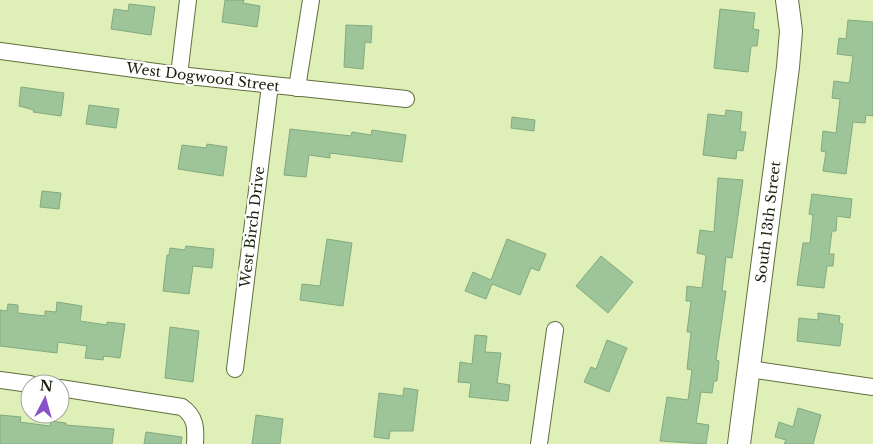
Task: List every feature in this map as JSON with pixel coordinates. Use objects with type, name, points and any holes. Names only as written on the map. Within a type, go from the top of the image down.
[{"type":"street","points":[[179,74],[188,0]]},
{"type":"street","points":[[297,88],[311,0]]},
{"type":"street","name":"South 13th Street","points":[[739,444],[788,67],[790,31],[787,0]]},
{"type":"street","name":"West Dogwood Street","points":[[0,51],[297,88],[406,99]]},
{"type":"street","name":"West Birch Drive","points":[[235,369],[270,84]]},
{"type":"street","points":[[539,444],[555,330]]},
{"type":"street","points":[[749,369],[873,386]]},
{"type":"street","points":[[0,380],[20,383]]},
{"type":"street","points":[[70,389],[176,405],[187,411],[195,423],[195,444]]},
{"type":"building","points":[[225,0],[244,0],[243,3],[260,6],[257,27],[222,22]]},
{"type":"building","points":[[129,4],[155,7],[151,35],[111,29],[114,9],[128,11]]},
{"type":"building","points":[[720,9],[755,13],[753,29],[759,30],[757,46],[751,46],[748,72],[714,68]]},
{"type":"building","points":[[848,20],[873,22],[873,116],[866,115],[865,123],[853,122],[846,174],[823,171],[826,152],[821,151],[823,131],[836,133],[840,99],[832,98],[834,81],[849,83],[850,79],[853,56],[837,54],[839,38],[846,39]]},
{"type":"building","points":[[346,25],[372,26],[371,43],[365,42],[363,69],[344,67]]},
{"type":"building","points":[[21,87],[64,93],[61,116],[33,112],[34,110],[19,106]]},
{"type":"building","points":[[89,105],[119,109],[116,128],[86,124]]},
{"type":"building","points":[[726,110],[742,112],[740,132],[746,132],[743,151],[737,150],[736,159],[703,155],[708,114],[725,116]]},
{"type":"building","points":[[512,117],[535,120],[534,131],[511,128]]},
{"type":"building","points":[[290,129],[351,136],[352,132],[371,135],[372,130],[406,135],[402,162],[330,153],[330,158],[309,155],[306,177],[284,175]]},
{"type":"building","points":[[207,144],[227,147],[223,176],[178,169],[182,145],[206,148]]},
{"type":"building","points":[[718,178],[743,180],[732,258],[726,257],[722,291],[726,291],[716,360],[719,361],[717,381],[714,381],[712,393],[701,392],[696,423],[709,425],[706,444],[660,441],[667,397],[688,400],[692,370],[687,369],[691,332],[687,332],[691,301],[686,301],[687,286],[702,288],[706,255],[697,253],[700,230],[714,232]]},
{"type":"building","points":[[42,191],[61,193],[59,209],[40,207]]},
{"type":"building","points":[[812,194],[852,199],[850,218],[837,216],[836,231],[832,231],[829,254],[834,254],[833,266],[827,266],[824,288],[797,285],[803,243],[810,243],[813,215],[809,214]]},
{"type":"building","points":[[327,239],[352,243],[343,306],[300,300],[302,284],[320,286]]},
{"type":"building","points":[[507,239],[546,254],[539,271],[531,268],[520,295],[492,284],[486,299],[465,291],[473,272],[491,280]]},
{"type":"building","points":[[186,246],[214,249],[212,268],[193,266],[189,294],[163,291],[167,255],[169,255],[170,248],[185,250]]},
{"type":"building","points":[[601,256],[633,282],[608,313],[576,286]]},
{"type":"building","points":[[57,302],[82,306],[80,321],[107,325],[107,322],[125,324],[120,358],[104,356],[103,360],[85,358],[87,346],[58,342],[57,353],[0,346],[0,310],[7,311],[8,304],[18,305],[18,313],[45,316],[45,311],[56,312]]},
{"type":"building","points":[[818,313],[840,316],[839,323],[843,324],[840,346],[797,341],[799,318],[818,320]]},
{"type":"building","points":[[170,327],[199,331],[193,382],[165,378]]},
{"type":"building","points":[[475,335],[487,336],[485,352],[501,353],[497,383],[510,385],[508,401],[469,397],[471,383],[458,382],[460,362],[472,364]]},
{"type":"building","points":[[607,340],[627,348],[609,392],[584,382],[591,367],[596,369]]},
{"type":"building","points":[[404,388],[418,390],[413,431],[390,431],[389,439],[374,437],[379,393],[403,396]]},
{"type":"building","points":[[798,408],[821,415],[813,444],[784,444],[786,440],[775,437],[779,422],[793,427]]},
{"type":"building","points":[[0,415],[20,417],[20,424],[50,426],[50,424],[66,424],[114,429],[112,444],[0,444]]},
{"type":"building","points":[[256,415],[283,419],[280,444],[252,444]]},
{"type":"building","points":[[146,432],[182,437],[181,444],[144,444]]}]
